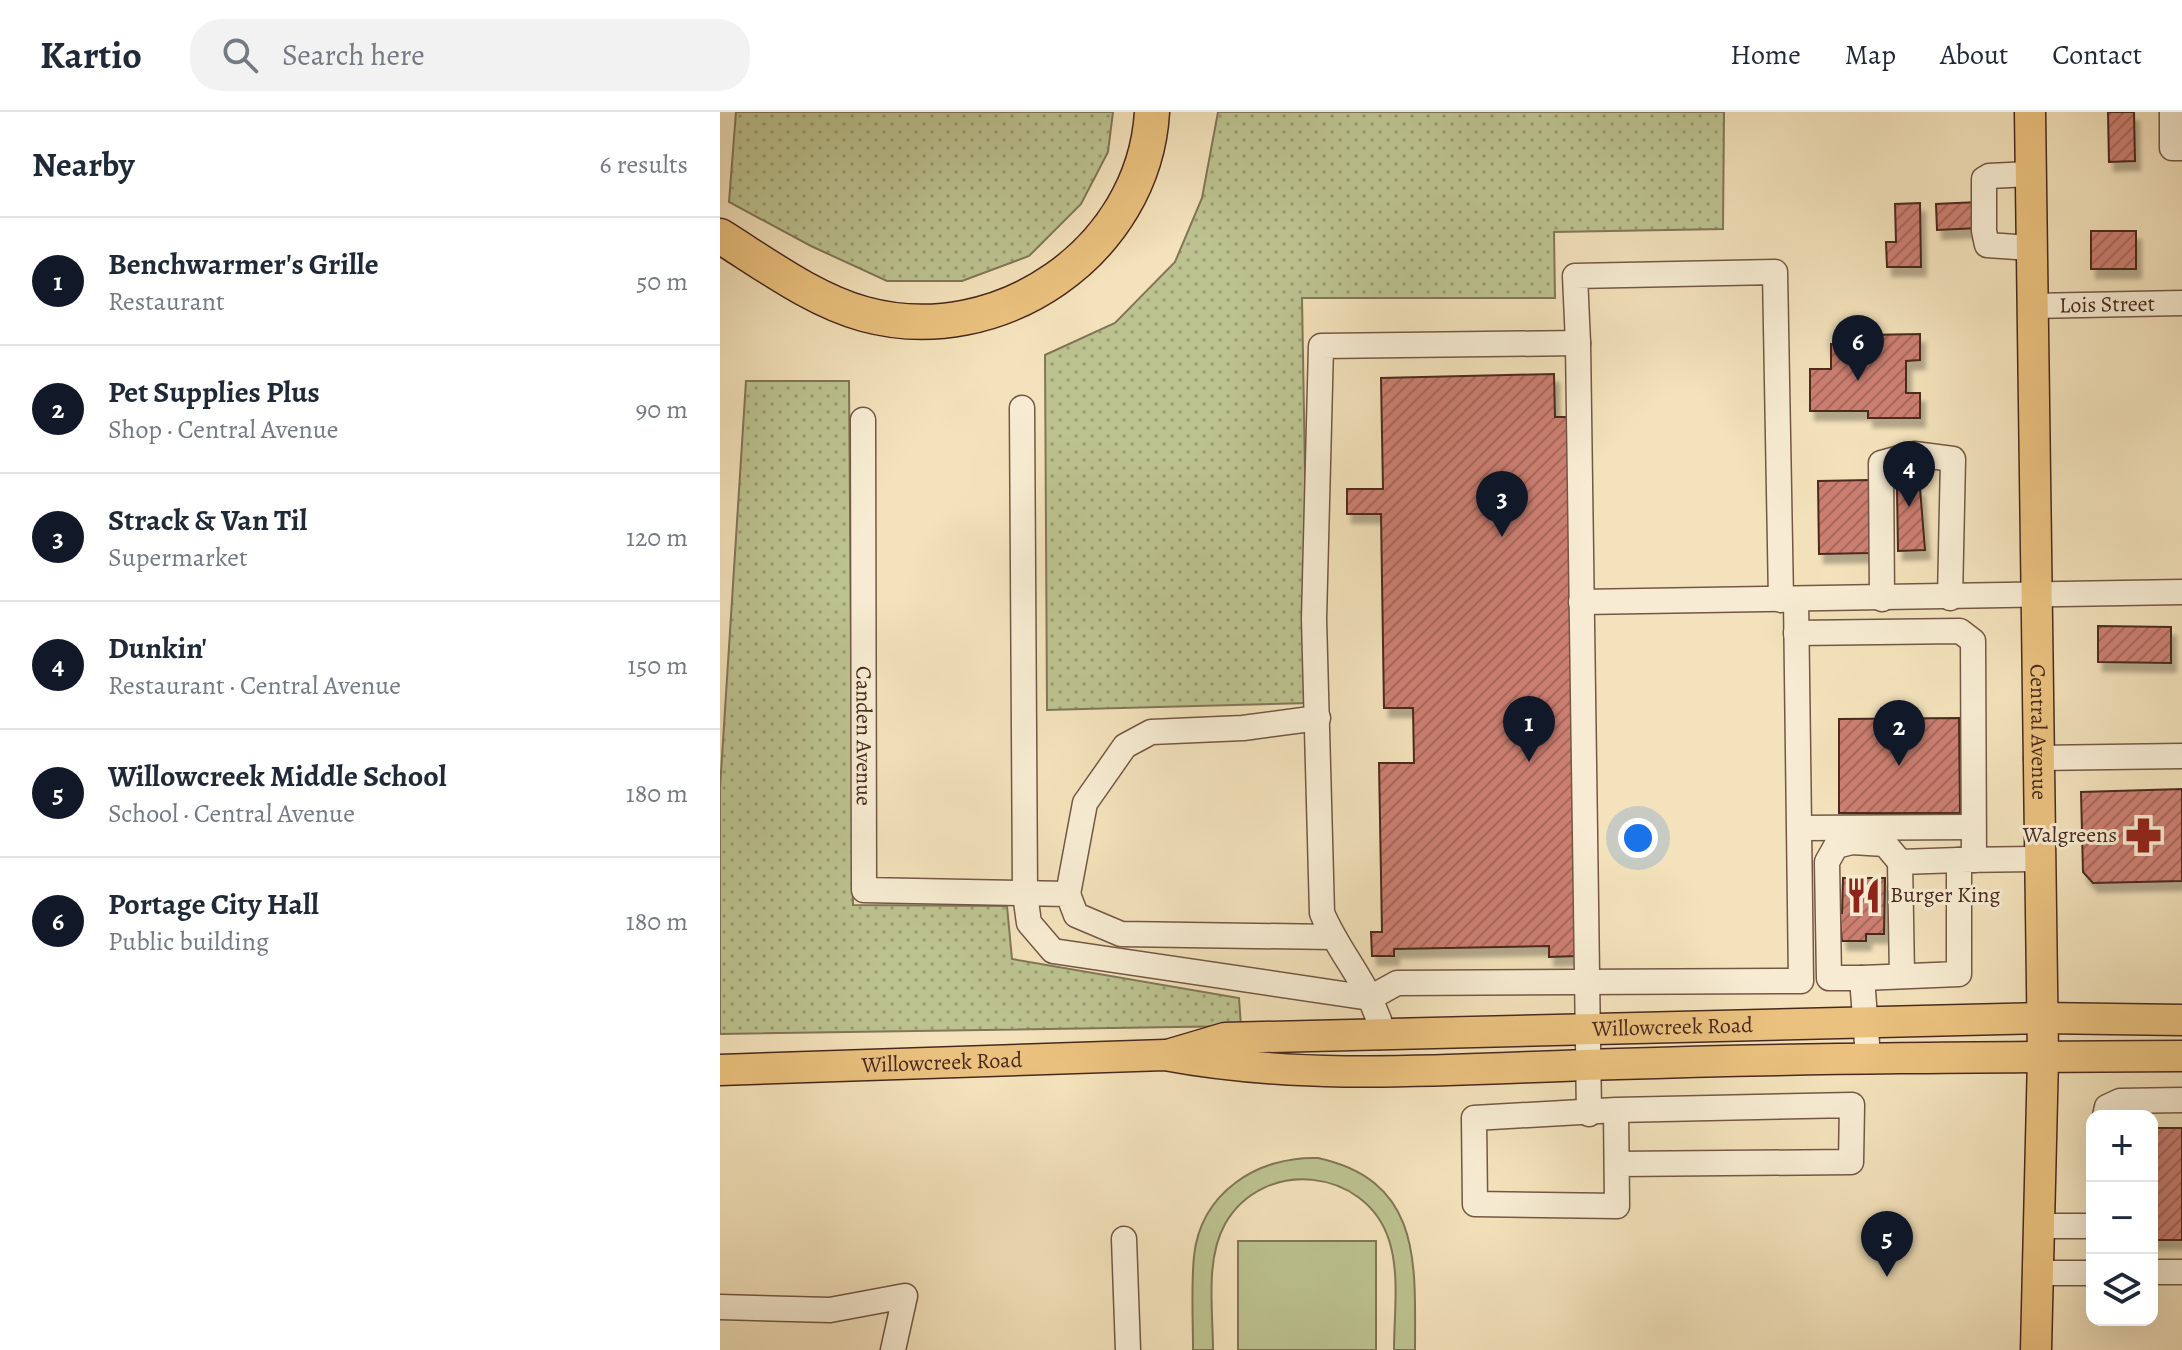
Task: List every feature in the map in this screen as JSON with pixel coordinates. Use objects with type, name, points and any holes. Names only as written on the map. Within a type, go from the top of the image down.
[{"type":"highway","points":[[720,236],[873,293],[925,299],[990,291],[1029,272],[1068,245],[1096,216],[1116,178],[1129,137],[1131,112]]},
{"type":"highway","points":[[720,214],[833,302],[865,314],[905,321],[935,321],[993,313],[1040,291],[1081,260],[1115,224],[1146,156],[1152,112]]},
{"type":"main road","name":"Central Avenue","points":[[2030,112],[2037,859],[2043,1057],[2036,1350]]},
{"type":"main road","name":"Willowcreek Road","points":[[1165,1055],[1225,1038],[1379,1037],[2042,1018],[2182,1020]]},
{"type":"main road","name":"Willowcreek Road","points":[[723,1070],[1165,1055],[1231,1068],[1389,1072],[1868,1057],[2182,1056]]},
{"type":"street","points":[[2172,112],[2172,148],[2182,148]]},
{"type":"street","points":[[2030,174],[1989,176],[1984,179],[1983,189],[1987,245],[2031,248]]},
{"type":"street","points":[[1022,408],[1025,894],[1029,923],[1053,951],[1370,998],[1397,983],[1584,985],[1801,981],[1796,633],[1788,600],[1775,272],[1575,276],[1584,985],[1589,1114]]},
{"type":"street","name":"Lois Street","points":[[2031,306],[2182,303]]},
{"type":"street","points":[[1379,1037],[1379,1020],[1370,998],[1357,971],[1332,937],[1322,913],[1314,619],[1321,346],[1578,343]]},
{"type":"street","name":"Canden Avenue","points":[[863,420],[864,890],[1025,894]]},
{"type":"street","points":[[1882,599],[1881,463],[1914,454],[1953,459],[1950,598]]},
{"type":"street","points":[[1581,602],[2034,597],[2182,592]]},
{"type":"street","points":[[1796,633],[1960,631],[1973,641],[1973,827],[1966,860],[1959,974],[1862,978],[1829,978],[1827,862],[1836,846],[1870,842],[1885,844],[1900,862],[1902,976]]},
{"type":"street","points":[[1318,718],[1243,728],[1151,732],[1125,746],[1085,803],[1068,894],[1076,915],[1121,934],[1332,937]]},
{"type":"street","points":[[2036,758],[2182,756]]},
{"type":"street","points":[[1800,828],[1973,827]]},
{"type":"street","points":[[1900,862],[2037,859]]},
{"type":"street","points":[[1025,894],[1068,894]]},
{"type":"street","points":[[1862,978],[1868,1057]]},
{"type":"street","points":[[2106,1110],[2120,1101],[2182,1100]]},
{"type":"street","points":[[1616,1110],[1617,1206],[1475,1204],[1474,1118],[1589,1114],[1616,1110],[1852,1105],[1851,1162],[1618,1164]]},
{"type":"street","points":[[2038,1226],[2086,1226]]},
{"type":"street","points":[[1124,1239],[1128,1350]]},
{"type":"street","points":[[2158,1272],[2182,1272]]},
{"type":"street","points":[[2037,1273],[2086,1273]]},
{"type":"street","points":[[720,1307],[830,1310],[905,1296],[893,1350]]},
{"type":"green space","points":[[736,112],[1113,112],[1108,152],[1081,204],[1029,256],[962,281],[887,281],[811,246],[729,202]]},
{"type":"green space","points":[[1218,112],[1724,112],[1723,229],[1554,232],[1555,298],[1302,298],[1309,703],[1047,710],[1045,355],[1115,323],[1175,262],[1202,198]]},
{"type":"green space","points":[[746,381],[849,381],[853,905],[1007,906],[1012,959],[1239,998],[1241,1026],[720,1034],[720,788]]},
{"type":"green space","points":[[1318,1158],[1352,1169],[1377,1186],[1395,1206],[1406,1230],[1412,1258],[1415,1350],[1394,1350],[1394,1267],[1389,1240],[1377,1216],[1359,1198],[1337,1186],[1313,1180],[1288,1181],[1263,1188],[1242,1202],[1225,1224],[1212,1269],[1213,1350],[1193,1350],[1194,1256],[1208,1213],[1220,1196],[1254,1171],[1274,1163]]},
{"type":"green space","points":[[1238,1241],[1376,1241],[1376,1350],[1238,1350]]},
{"type":"building","points":[[2108,112],[2134,112],[2135,161],[2109,162]]},
{"type":"building","points":[[1978,202],[1979,228],[1937,230],[1936,204]]},
{"type":"building","points":[[1920,203],[1921,267],[1887,267],[1886,242],[1896,242],[1895,204]]},
{"type":"building","points":[[2091,231],[2136,231],[2136,269],[2091,269]]},
{"type":"building","points":[[1920,334],[1920,360],[1906,361],[1906,393],[1920,393],[1920,418],[1868,418],[1868,411],[1810,411],[1810,369],[1831,369],[1831,344],[1867,344],[1867,335]]},
{"type":"building","points":[[1554,374],[1555,417],[1568,417],[1578,956],[1549,957],[1549,946],[1394,949],[1394,956],[1372,956],[1371,932],[1382,932],[1379,763],[1414,763],[1413,708],[1384,708],[1381,514],[1347,514],[1347,489],[1383,489],[1381,378]]},
{"type":"building","points":[[1870,480],[1871,553],[1819,554],[1818,481]]},
{"type":"building","points":[[1897,488],[1920,488],[1925,550],[1898,551]]},
{"type":"building","points":[[2098,626],[2171,627],[2171,663],[2098,662]]},
{"type":"building","points":[[1959,718],[1960,813],[1839,813],[1839,719]]},
{"type":"building","name":"Walgreens","points":[[2182,789],[2182,881],[2093,883],[2083,872],[2081,792]]},
{"type":"building","name":"Burger King","points":[[1843,878],[1885,878],[1884,934],[1866,934],[1866,941],[1842,941],[1839,913],[1842,913]]},
{"type":"building","points":[[2158,1128],[2182,1128],[2182,1240],[2158,1240]]},
{"type":"place","name":"Portage City Hall","points":[[1858,381]]},
{"type":"place","name":"Dunkin'","points":[[1909,507]]},
{"type":"place","name":"Strack & Van Til","points":[[1502,537]]},
{"type":"place","name":"Benchwarmer's Grille","points":[[1529,762]]},
{"type":"place","name":"Pet Supplies Plus","points":[[1899,766]]},
{"type":"place","name":"Walgreens","points":[[2143,835]]},
{"type":"place","name":"Burger King","points":[[1864,895]]},
{"type":"place","name":"Willowcreek Middle School","points":[[1887,1277]]}]
